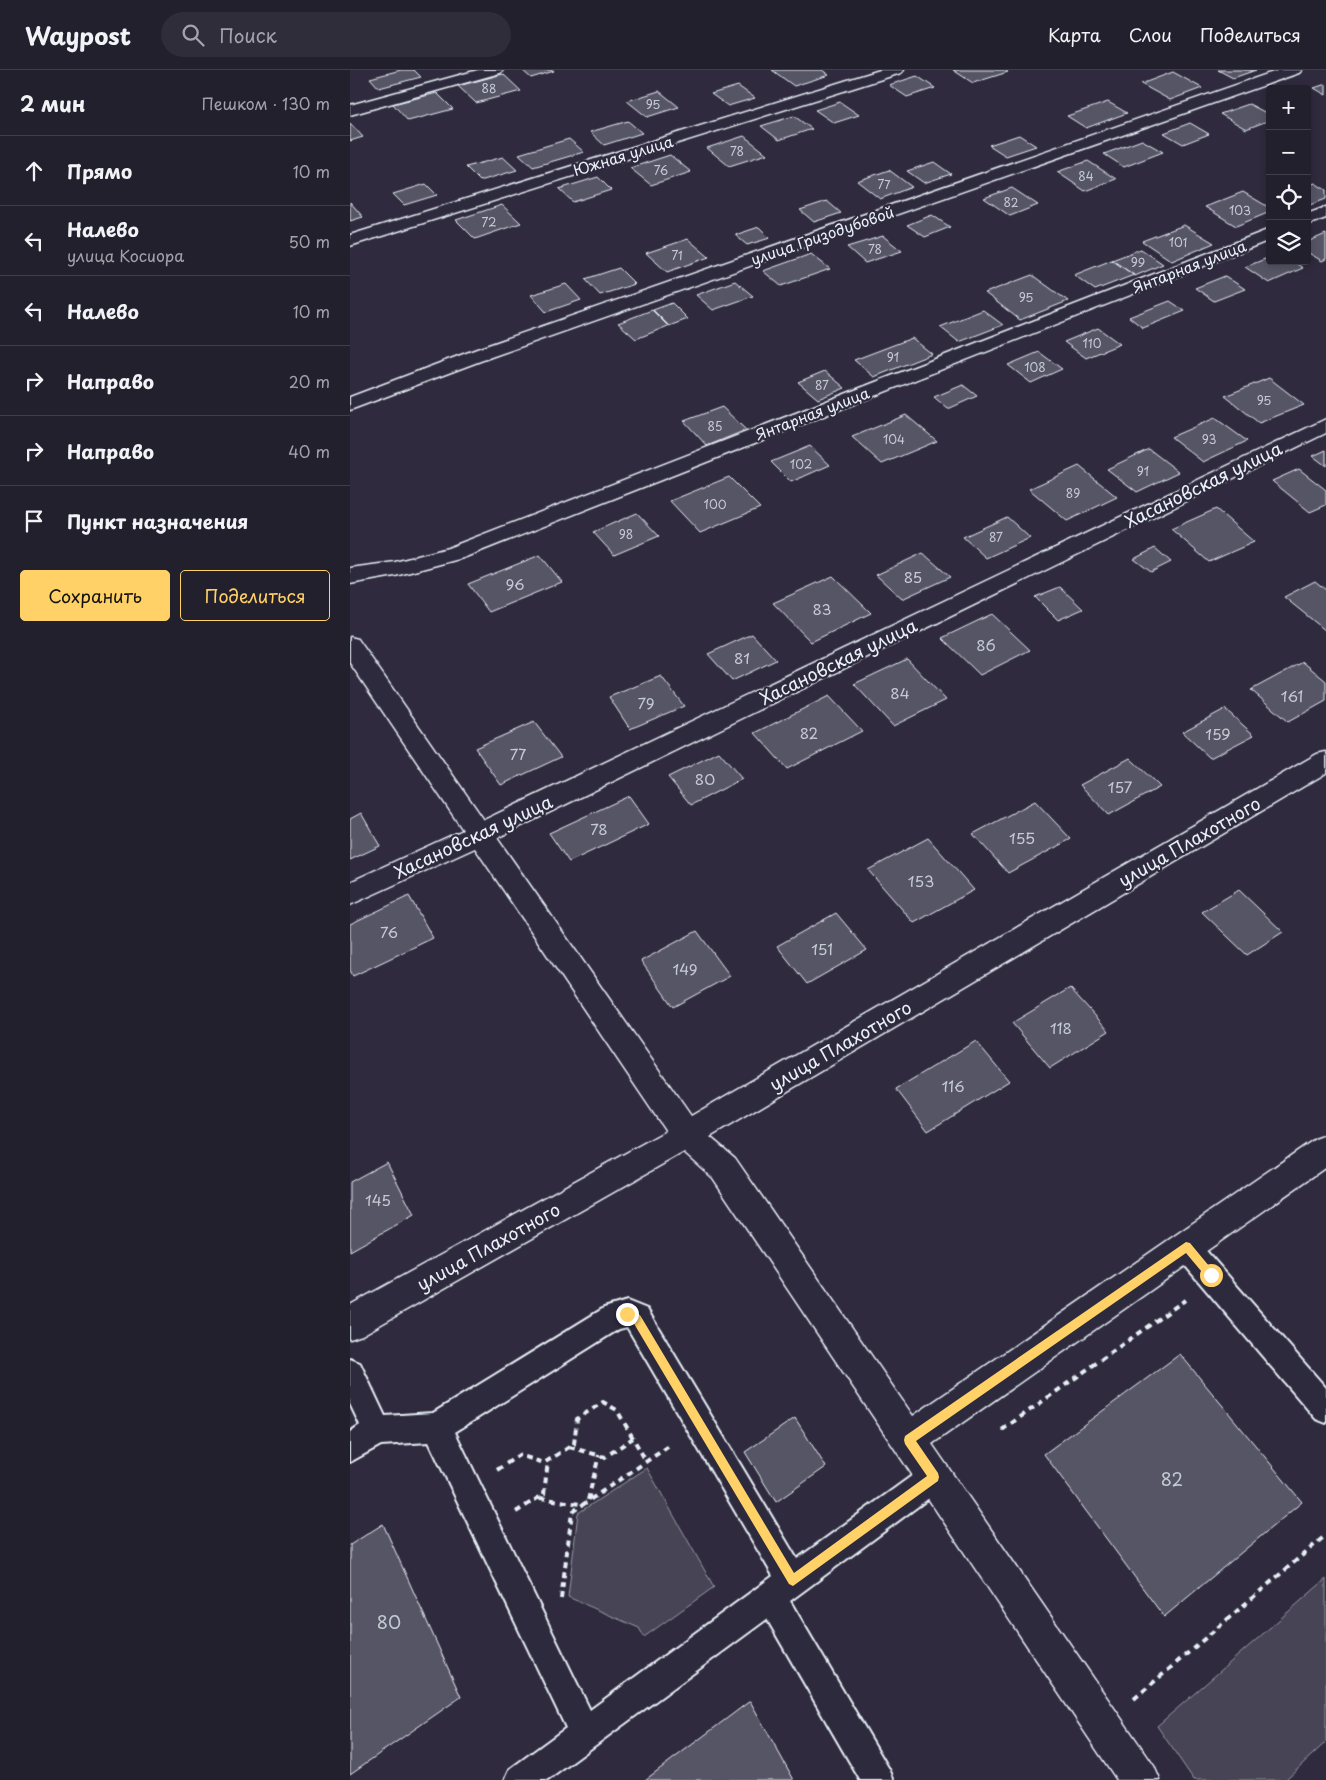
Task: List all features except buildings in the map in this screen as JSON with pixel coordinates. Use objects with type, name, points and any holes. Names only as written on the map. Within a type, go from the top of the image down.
[{"type":"street","points":[[350,110],[495,70]]},
{"type":"street","name":"Южная улица","points":[[350,241],[896,70]]},
{"type":"street","name":"улица Гризодубовой","points":[[350,404],[484,354],[1294,70]]},
{"type":"street","points":[[1311,218],[1326,212]]},
{"type":"street","name":"Янтарная улица","points":[[350,576],[395,569],[455,553],[1266,236]]},
{"type":"street","name":"Хасановская улица","points":[[350,894],[480,834],[1326,425]]},
{"type":"street","points":[[350,645],[686,1135],[724,1168],[1140,1780]]},
{"type":"street","name":"улица Плахотного","points":[[350,1323],[686,1135],[1326,761]]},
{"type":"street","points":[[909,1440],[1326,1149]]},
{"type":"lane","points":[[1186,1247],[1326,1409]]},
{"type":"lane","points":[[350,1448],[377,1431],[437,1427],[614,1316],[627,1314],[636,1318],[700,1425],[878,1780]]},
{"type":"lane","points":[[350,1373],[377,1431]]},
{"type":"lane","points":[[437,1427],[585,1732]]},
{"type":"lane","points":[[521,1780],[934,1477]]},
{"type":"path","points":[[1002,1430],[1214,1279]]},
{"type":"path","points":[[467,1489],[518,1455],[544,1463],[548,1461],[574,1444],[577,1419],[603,1402],[617,1410],[646,1461]]},
{"type":"path","points":[[561,1602],[572,1512],[700,1425]]},
{"type":"path","points":[[569,1447],[605,1457],[633,1438]]},
{"type":"path","points":[[588,1500],[599,1455]]},
{"type":"path","points":[[488,1532],[544,1494],[548,1461]]},
{"type":"path","points":[[540,1498],[581,1505]]},
{"type":"path","points":[[1136,1697],[1326,1536]]},
{"type":"shaded area","points":[[647,1468],[714,1587],[644,1637],[639,1628],[568,1597],[578,1513]]},
{"type":"shaded area","points":[[1326,1579],[1326,1742],[1285,1780],[1194,1780],[1157,1726]]},
{"type":"route","points":[[627,1314],[636,1318],[793,1580],[934,1477],[909,1440],[1186,1247],[1211,1275]]}]
